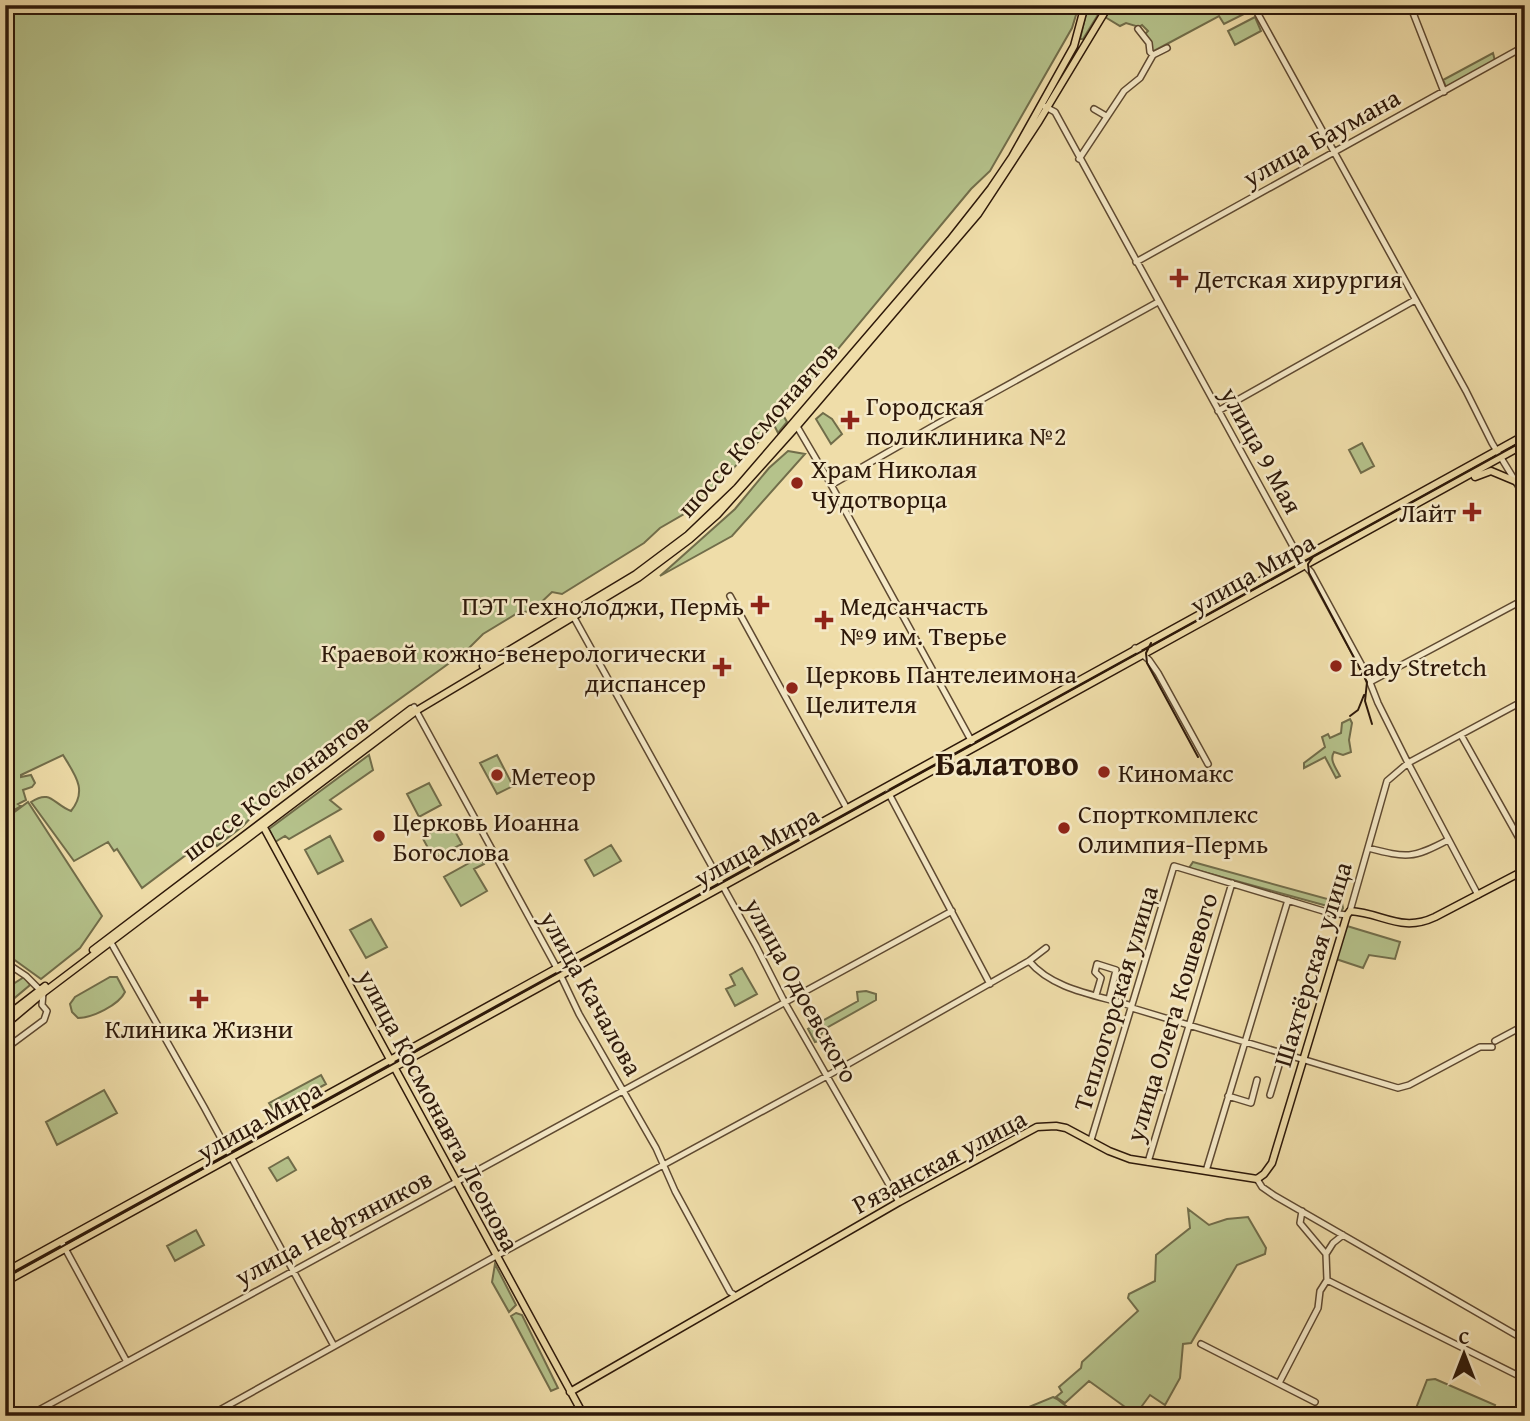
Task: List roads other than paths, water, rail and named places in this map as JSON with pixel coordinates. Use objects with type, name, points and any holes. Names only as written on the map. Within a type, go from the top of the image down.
[{"type":"main road","name":"шоссе Космонавтов","points":[[1045,106],[1074,46],[1085,5]]},
{"type":"main road","name":"шоссе Космонавтов","points":[[5,1017],[415,709],[572,615],[636,574],[688,535],[737,488],[795,424],[973,212],[1012,157],[1109,5]]},
{"type":"main road","name":"улица Мира","points":[[5,1272],[1299,557],[1525,435]]},
{"type":"main road","name":"улица Мира","points":[[5,1282],[1525,444]]},
{"type":"main road","points":[[1460,480],[1470,479],[1486,471],[1516,481]]},
{"type":"main road","name":"улица Космонавта Леонова","points":[[262,824],[584,1416]]},
{"type":"main road","points":[[1349,913],[1359,911],[1390,922],[1413,924],[1429,920],[1525,870]]},
{"type":"main road","name":"Шахтёрская улица","points":[[1257,1179],[1272,1163],[1349,913]]},
{"type":"main road","name":"шоссе Космонавтов","points":[[5,1024],[42,991]]},
{"type":"main road","name":"Рязанская улица","points":[[570,1392],[899,1202],[1037,1127],[1047,1125],[1066,1128],[1119,1155],[1148,1162],[1257,1179]]},
{"type":"street","points":[[1253,5],[1525,497]]},
{"type":"street","points":[[1410,5],[1444,92]]},
{"type":"street","points":[[1138,29],[1149,43],[1153,55]]},
{"type":"street","name":"улица Баумана","points":[[1136,262],[1525,46]]},
{"type":"street","points":[[1079,159],[1124,91],[1140,78],[1153,55],[1167,48]]},
{"type":"street","name":"улица 9 Мая","points":[[1045,106],[1055,113],[1299,557],[1311,572],[1478,895]]},
{"type":"street","points":[[1094,109],[1107,116]]},
{"type":"street","points":[[1218,411],[1415,300]]},
{"type":"street","points":[[831,485],[1158,302]]},
{"type":"street","points":[[795,424],[975,747]]},
{"type":"street","points":[[730,596],[846,807]]},
{"type":"street","points":[[1370,682],[1525,599]]},
{"type":"street","name":"улица Одоевского","points":[[572,615],[785,1003],[899,1202]]},
{"type":"street","points":[[1135,648],[1144,654],[1158,673],[1208,765]]},
{"type":"street","name":"Шахтёрская улица","points":[[1349,913],[1387,781],[1408,763],[1525,701]]},
{"type":"street","points":[[1517,705],[1525,719]]},
{"type":"street","name":"улица Качалова","points":[[415,709],[557,967],[579,1014],[624,1090],[730,1292],[736,1296]]},
{"type":"street","points":[[1461,735],[1525,849]]},
{"type":"street","points":[[884,786],[990,984]]},
{"type":"street","points":[[1368,848],[1400,856],[1415,855],[1448,840]]},
{"type":"street","name":"Теплогорская улица","points":[[1091,1140],[1174,866],[1232,883]]},
{"type":"street","points":[[1232,883],[1330,913],[1349,913]]},
{"type":"street","name":"улица Олега Кошевого","points":[[1148,1162],[1232,883]]},
{"type":"street","points":[[1206,1171],[1288,900]]},
{"type":"street","name":"улица Нефтяников","points":[[28,1416],[952,911]]},
{"type":"street","points":[[109,940],[334,1346]]},
{"type":"street","points":[[209,1416],[827,1076],[990,984],[1046,948]]},
{"type":"street","points":[[1029,961],[1044,976],[1056,983],[1398,1088],[1409,1085],[1480,1047],[1494,1044],[1525,1025]]},
{"type":"street","points":[[5,962],[42,991],[42,1005],[47,1011],[44,1020],[5,1049]]},
{"type":"street","points":[[1096,995],[1101,978],[1095,972],[1097,964],[1116,970],[1109,999]]},
{"type":"street","points":[[1270,1095],[1283,1052]]},
{"type":"street","points":[[1228,1096],[1251,1102],[1257,1080]]},
{"type":"street","name":"Рязанская улица","points":[[1257,1179],[1262,1187],[1525,1340]]},
{"type":"street","points":[[1302,1211],[1300,1223],[1304,1231],[1326,1254]]},
{"type":"street","points":[[1279,1383],[1318,1308],[1320,1291],[1327,1280],[1326,1254],[1333,1243],[1343,1235]]},
{"type":"street","points":[[61,1241],[127,1362]]},
{"type":"street","points":[[1327,1280],[1525,1379]]},
{"type":"street","points":[[1201,1344],[1315,1402]]},
{"type":"street","points":[[1518,1416],[1525,1402]]},
{"type":"tram line","points":[[5,1278],[1525,440]]},
{"type":"tram line","points":[[1313,557],[1308,564],[1309,573],[1367,682],[1365,701],[1372,724]]},
{"type":"tram line","points":[[1151,643],[1146,653],[1147,663],[1198,757]]},
{"type":"tram line","points":[[1350,716],[1358,710],[1364,695]]},
{"type":"place","name":"Детская хирургия","points":[[1179,278]]},
{"type":"place","name":"Городская поликлиника №2","points":[[850,420]]},
{"type":"place","name":"Храм Николая Чудотворца","points":[[797,483]]},
{"type":"place","name":"Лайт","points":[[1472,512]]},
{"type":"place","name":"ПЭТ Технолоджи, Пермь","points":[[760,605]]},
{"type":"place","name":"Медсанчасть №9 им. Тверье","points":[[824,620]]},
{"type":"place","name":"Lady Stretch","points":[[1336,666]]},
{"type":"place","name":"Краевой кожно-венерологически диспансер","points":[[722,667]]},
{"type":"place","name":"Церковь Пантелеимона Целителя","points":[[792,688]]},
{"type":"place","name":"Киномакс","points":[[1104,772]]},
{"type":"place","name":"Метеор","points":[[497,775]]},
{"type":"place","name":"Спорткомплекс Олимпия-Пермь","points":[[1064,828]]},
{"type":"place","name":"Церковь Иоанна Богослова","points":[[379,836]]},
{"type":"place","name":"Клиника Жизни","points":[[199,999]]},
{"type":"district","name":"Балатово","points":[[1007,763]]}]
